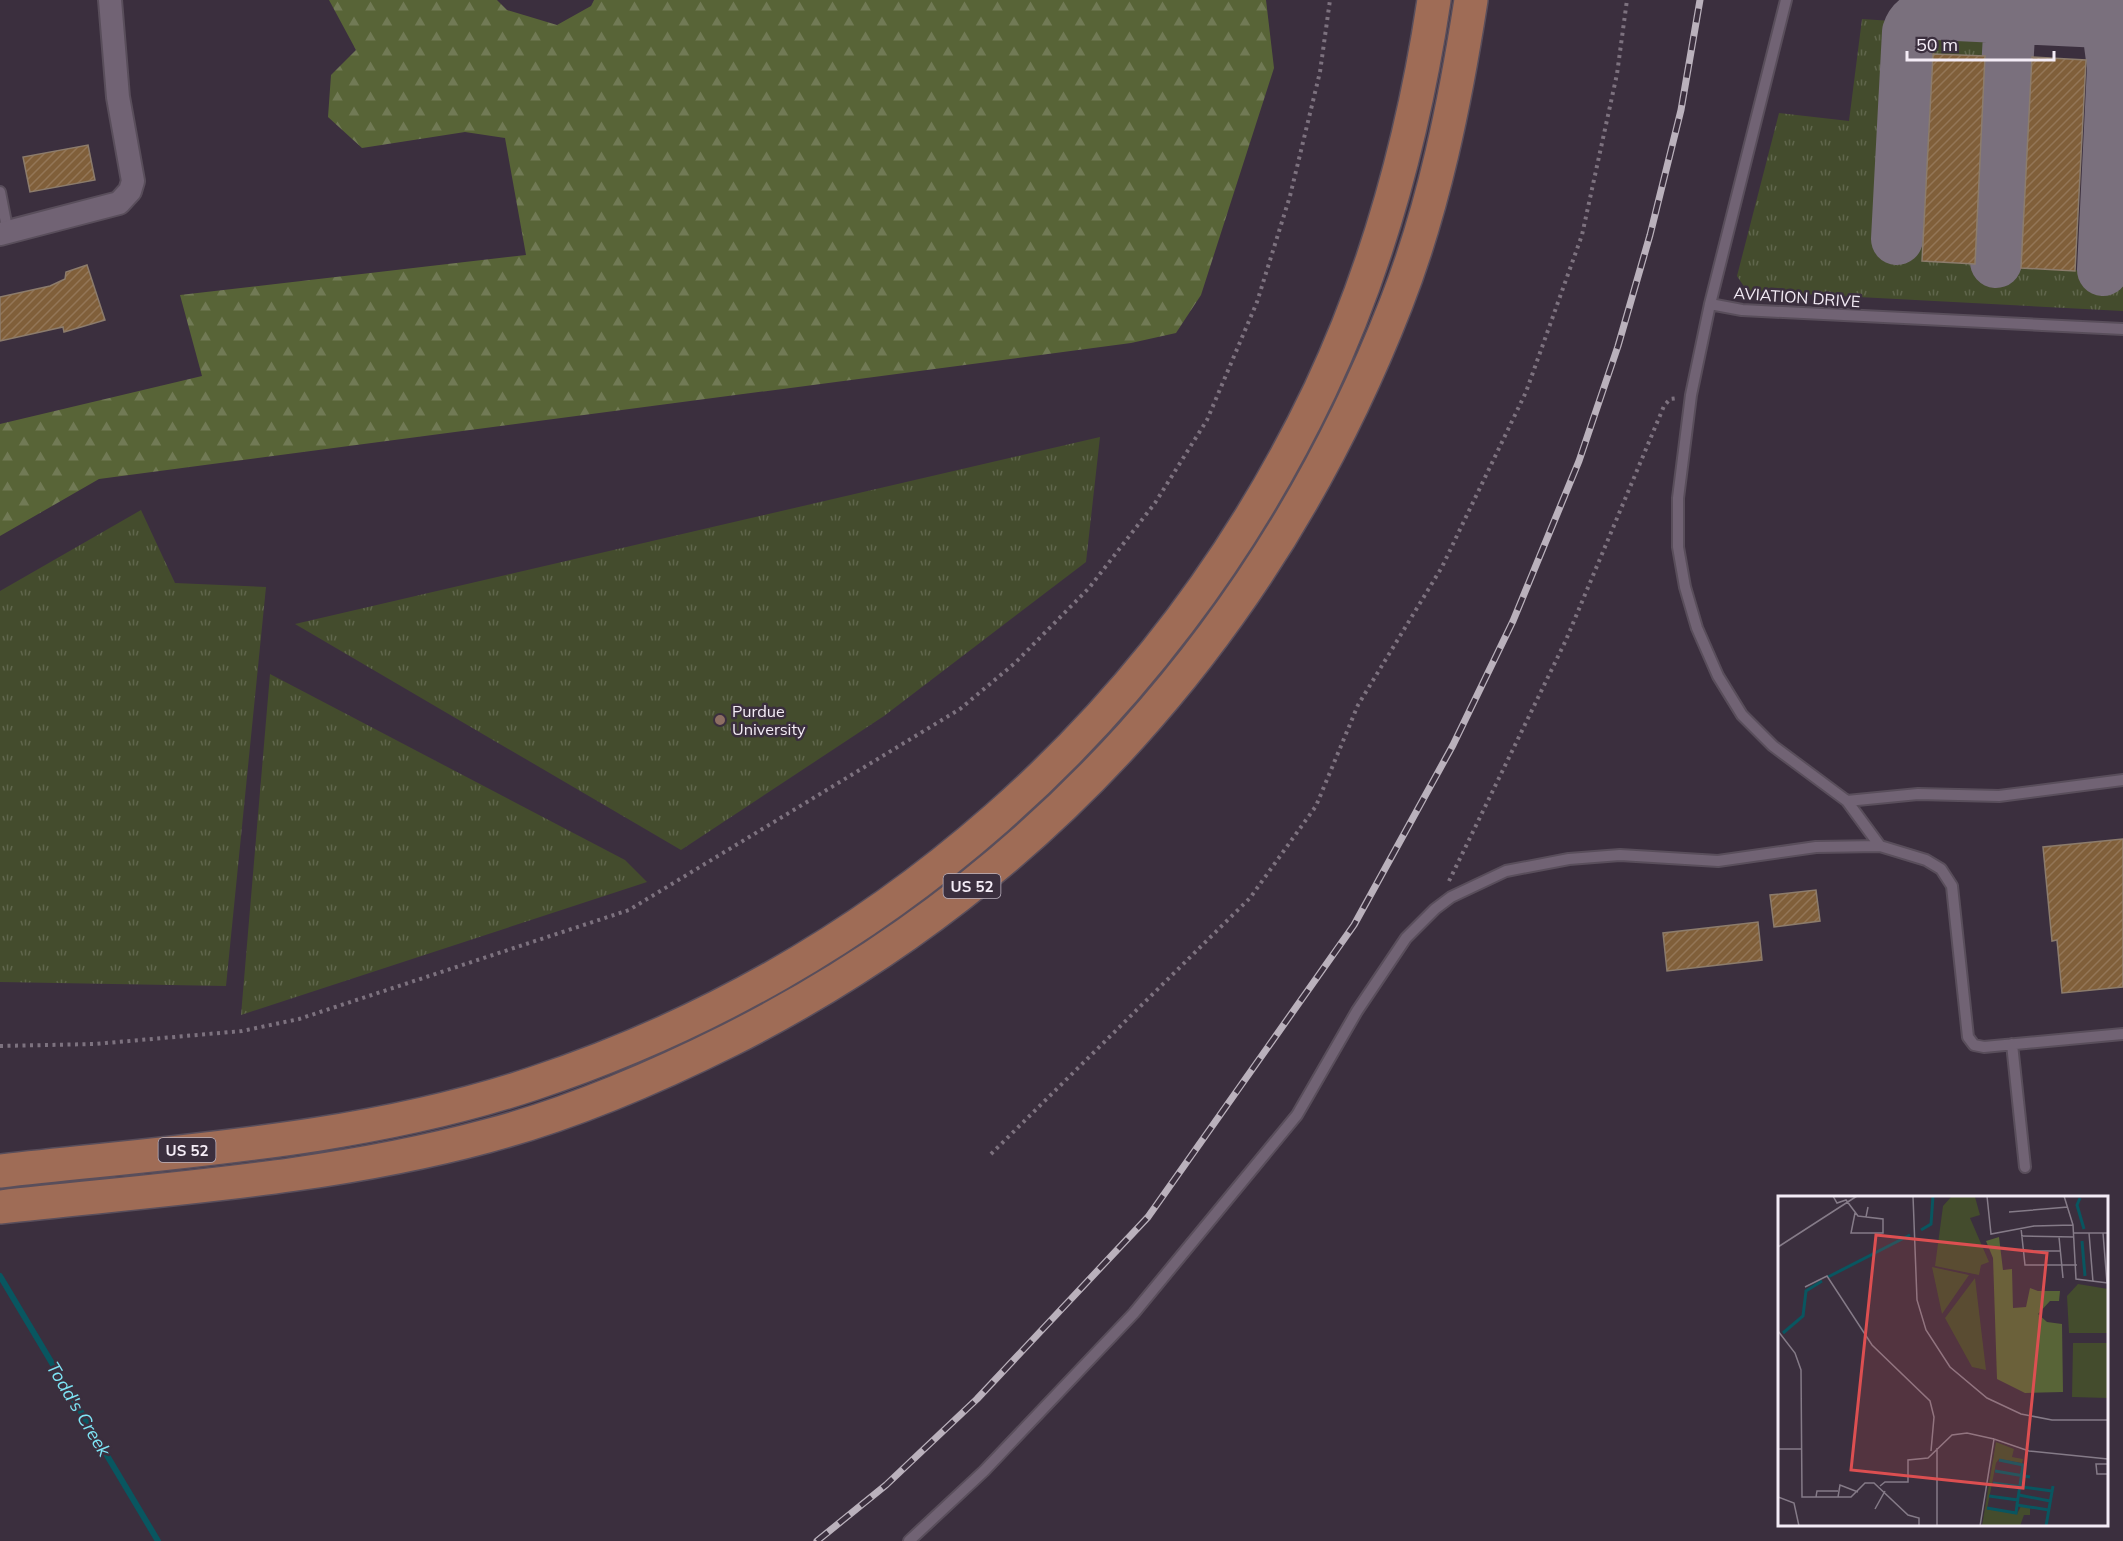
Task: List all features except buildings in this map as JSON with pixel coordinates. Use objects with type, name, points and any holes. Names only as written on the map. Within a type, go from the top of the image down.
[{"type":"main road","name":"US 52","points":[[0,1171],[311,1136],[430,1113],[534,1084],[654,1037],[782,973],[860,926],[935,871],[1021,796],[1090,727],[1160,647],[1220,566],[1276,474],[1321,388],[1365,280],[1401,164],[1423,75],[1434,0]]},
{"type":"main road","name":"US 52","points":[[0,1207],[349,1167],[479,1138],[541,1120],[664,1073],[799,1005],[875,957],[953,901],[1029,838],[1109,761],[1182,678],[1245,594],[1305,496],[1353,404],[1397,302],[1432,196],[1459,80],[1471,0]]},
{"type":"street","points":[[4,234],[119,202],[130,191],[133,181],[118,96],[110,0]]},
{"type":"lane","name":"AVIATION DRIVE","points":[[1786,0],[1710,304],[1742,310],[2123,329]]},
{"type":"lane","points":[[0,192],[4,234]]},
{"type":"lane","points":[[1710,304],[1691,395],[1678,498],[1678,547],[1685,587],[1697,628],[1718,676],[1742,715],[1773,746],[1846,801],[1880,846]]},
{"type":"lane","points":[[1846,801],[1918,794],[2000,796],[2123,780]]},
{"type":"lane","points":[[909,1541],[984,1471],[1134,1312],[1297,1115],[1357,1011],[1406,938],[1435,909],[1451,897],[1506,871],[1569,859],[1620,855],[1718,861],[1816,847],[1880,846],[1926,860],[1941,869],[1952,886],[1968,1037],[1974,1045],[1984,1047],[2123,1034]]},
{"type":"lane","points":[[2012,1044],[2025,1167]]},
{"type":"path","points":[[0,1046],[95,1044],[231,1032],[299,1019],[629,910],[960,709],[1015,663],[1089,588],[1155,503],[1207,420],[1257,302],[1290,196],[1320,72],[1330,0]]},
{"type":"path","points":[[991,1154],[1250,898],[1316,806],[1358,705],[1442,567],[1526,392],[1582,235],[1617,74],[1627,0]]},
{"type":"path","points":[[1451,897],[1449,882],[1566,640],[1664,406],[1670,399],[1691,395]]},
{"type":"green space","points":[[329,0],[497,0],[507,10],[557,25],[591,6],[594,0],[1266,0],[1274,68],[1201,295],[1176,333],[1131,343],[99,479],[0,536],[0,424],[202,376],[180,295],[526,255],[505,138],[465,132],[362,148],[328,117],[331,75],[356,50]]},
{"type":"green space","points":[[1862,19],[1892,21],[1897,31],[1887,240],[1923,241],[1923,261],[2123,273],[2123,311],[1747,291],[1737,276],[1779,113],[1849,121]]},
{"type":"green space","points":[[1941,32],[1985,35],[1995,54],[1995,78],[1984,79],[1985,56],[1933,54],[1933,57],[1921,56],[1917,51],[1920,43],[1929,36]]},
{"type":"green space","points":[[1100,437],[1086,562],[884,716],[681,850],[295,624]]},
{"type":"green space","points":[[141,510],[175,583],[266,587],[226,986],[0,982],[0,591]]},
{"type":"green space","points":[[270,674],[625,860],[647,882],[241,1015]]},
{"type":"waterway","name":"Todd's Creek","points":[[0,1276],[158,1541]]},
{"type":"taxiway","points":[[1996,262],[2011,0]]},
{"type":"taxiway","points":[[2103,270],[2113,67],[2107,22],[2108,0]]},
{"type":"taxiway","points":[[1897,239],[1908,32],[1915,21],[1922,16],[1936,14],[2123,23]]},
{"type":"railway","points":[[817,1541],[886,1485],[977,1399],[1148,1217],[1354,925],[1453,745],[1513,621],[1579,461],[1618,346],[1650,235],[1681,110],[1700,0]]},
{"type":"place","name":"Purdue University","points":[[720,720]]}]
